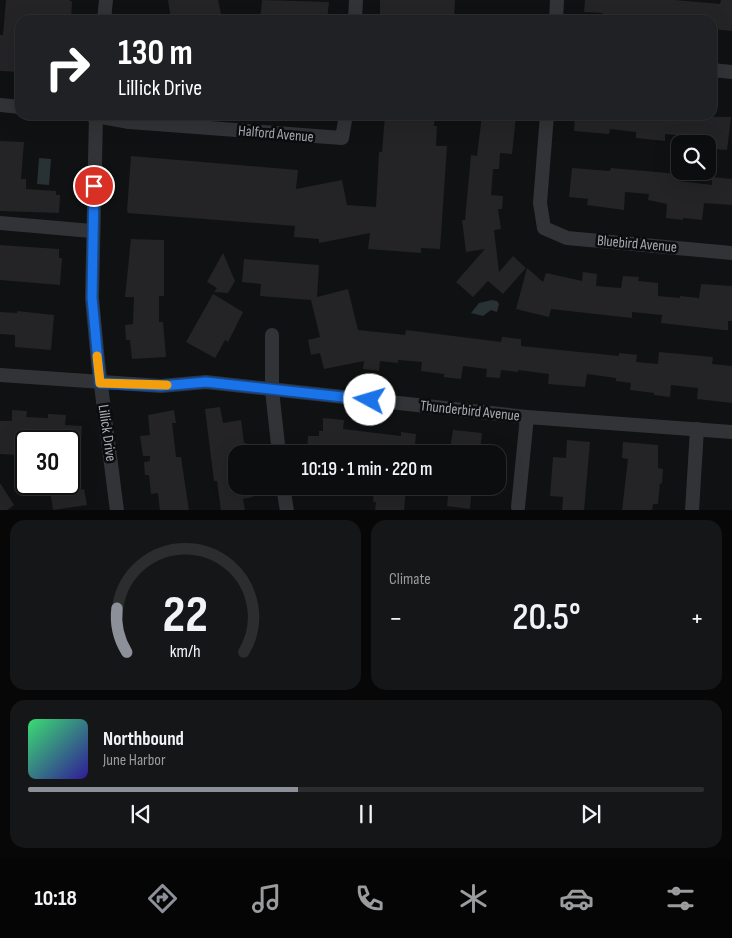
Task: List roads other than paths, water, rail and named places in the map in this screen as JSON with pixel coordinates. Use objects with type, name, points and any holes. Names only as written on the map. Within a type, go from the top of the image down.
[{"type":"street","points":[[104,15],[106,0]]},
{"type":"street","points":[[354,15],[356,0]]},
{"type":"street","points":[[556,15],[557,0]]},
{"type":"street","points":[[717,70],[732,72]]},
{"type":"street","points":[[0,105],[15,106]]},
{"type":"street","name":"Lillick Drive","points":[[94,120],[92,298],[100,383],[117,510]]},
{"type":"street","name":"Halford Avenue","points":[[119,120],[342,138],[345,120]]},
{"type":"street","name":"Bluebird Avenue","points":[[548,120],[540,203],[544,228],[567,238],[732,253]]},
{"type":"street","points":[[0,223],[92,231]]},
{"type":"street","points":[[272,335],[272,390],[278,445]]},
{"type":"street","name":"Thunderbird Avenue","points":[[0,375],[161,386],[206,382],[527,417],[732,432]]},
{"type":"street","points":[[518,507],[527,417]]},
{"type":"street","points":[[692,510],[697,429]]},
{"type":"street","points":[[284,495],[287,510]]}]
